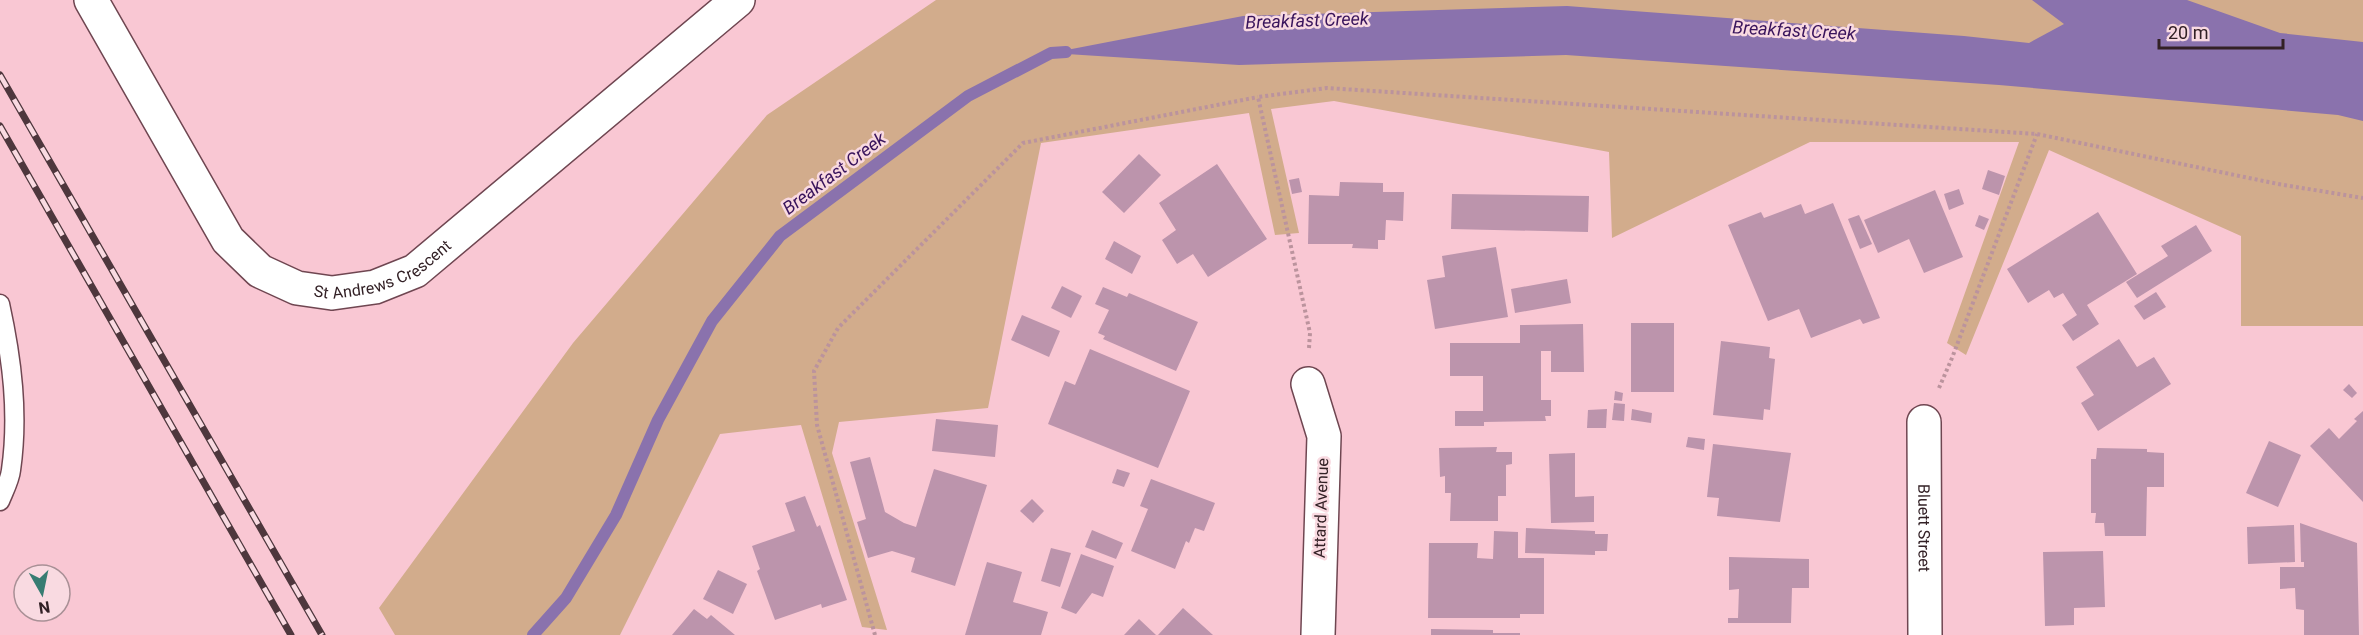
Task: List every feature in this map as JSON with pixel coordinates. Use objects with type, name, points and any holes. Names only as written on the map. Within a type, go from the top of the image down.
[{"type":"street","name":"St Andrews Crescent","points":[[91,0],[228,240],[260,271],[297,288],[332,293],[375,287],[415,270],[738,0]]},
{"type":"street","name":"Attard Avenue","points":[[1308,384],[1324,436],[1318,635]]},
{"type":"street","name":"Bluett Street","points":[[1924,422],[1924,635]]},
{"type":"lane","points":[[0,304],[9,347],[15,399],[11,472],[0,501]]},
{"type":"path","points":[[874,635],[818,425],[814,371],[838,328],[1023,143],[1258,97],[1327,88],[2037,134],[2278,184],[2363,198]]},
{"type":"path","points":[[1258,97],[1310,333]]},
{"type":"path","points":[[1952,358],[2037,134]]},
{"type":"shaded area","points":[[936,0],[2363,0],[2363,326],[2241,326],[2241,236],[2049,150],[1966,355],[1947,343],[2019,142],[1810,142],[1612,238],[1609,152],[1334,101],[1271,109],[1299,233],[1275,235],[1249,113],[1041,143],[988,408],[839,422],[832,453],[887,630],[862,627],[801,425],[720,434],[620,635],[395,635],[379,608],[573,343],[767,115]]},
{"type":"water","points":[[2032,0],[2187,0],[2280,33],[2363,42],[2363,121],[2338,115],[1999,85],[1566,55],[1239,65],[1051,53],[1243,16],[1567,6],[2029,43],[2064,24]]},
{"type":"building","points":[[1139,154],[1161,175],[1124,213],[1102,192]]},
{"type":"building","points":[[1217,164],[1267,239],[1208,277],[1193,254],[1177,264],[1162,240],[1176,230],[1159,203]]},
{"type":"building","points":[[1988,170],[2005,176],[1999,195],[1982,189]]},
{"type":"building","points":[[1299,178],[1302,192],[1292,194],[1289,180]]},
{"type":"building","points":[[1340,182],[1383,183],[1383,192],[1404,192],[1403,221],[1386,220],[1385,240],[1378,240],[1378,249],[1352,248],[1353,244],[1308,244],[1309,195],[1339,196]]},
{"type":"building","points":[[1959,189],[1964,204],[1949,210],[1944,194]]},
{"type":"building","points":[[1935,190],[1963,257],[1924,273],[1909,239],[1878,253],[1864,220]]},
{"type":"building","points":[[1452,194],[1589,196],[1588,232],[1451,229]]},
{"type":"building","points":[[1833,203],[1880,318],[1863,324],[1860,319],[1811,338],[1799,309],[1768,321],[1728,225],[1761,212],[1764,218],[1801,204],[1805,214]]},
{"type":"building","points":[[2098,212],[2137,274],[2087,305],[2099,324],[2073,341],[2062,325],[2077,315],[2063,293],[2054,298],[2049,290],[2028,303],[2007,269]]},
{"type":"building","points":[[1859,215],[1872,244],[1860,249],[1848,219]]},
{"type":"building","points":[[1979,215],[1989,219],[1984,230],[1975,226]]},
{"type":"building","points":[[2196,225],[2212,251],[2137,298],[2126,282],[2168,256],[2161,246]]},
{"type":"building","points":[[1114,241],[1141,256],[1132,274],[1105,259]]},
{"type":"building","points":[[1496,247],[1508,317],[1435,329],[1427,280],[1445,277],[1442,256]]},
{"type":"building","points":[[1567,279],[1571,303],[1515,313],[1511,289]]},
{"type":"building","points":[[1062,286],[1082,296],[1071,318],[1051,308]]},
{"type":"building","points":[[1103,287],[1127,297],[1129,293],[1198,322],[1176,371],[1103,339],[1105,336],[1098,333],[1109,310],[1095,304]]},
{"type":"building","points":[[2156,292],[2166,307],[2144,320],[2134,306]]},
{"type":"building","points":[[1022,315],[1060,331],[1049,357],[1011,340]]},
{"type":"building","points":[[1631,323],[1674,323],[1674,392],[1631,392]]},
{"type":"building","points":[[1583,324],[1584,372],[1551,372],[1551,351],[1541,351],[1541,400],[1551,400],[1551,416],[1545,416],[1546,421],[1484,422],[1484,426],[1455,426],[1455,411],[1483,411],[1483,376],[1450,376],[1450,343],[1520,343],[1520,325]]},
{"type":"building","points":[[2119,339],[2137,367],[2154,357],[2171,384],[2098,431],[2081,403],[2094,395],[2076,367]]},
{"type":"building","points":[[1721,341],[1770,347],[1769,358],[1775,359],[1770,410],[1764,409],[1763,420],[1713,415]]},
{"type":"building","points":[[1090,349],[1190,391],[1158,468],[1048,424],[1065,381],[1075,385]]},
{"type":"building","points":[[2349,384],[2357,393],[2352,398],[2343,390]]},
{"type":"building","points":[[1615,391],[1623,393],[1622,401],[1614,400]]},
{"type":"building","points":[[1614,403],[1625,404],[1624,421],[1612,420]]},
{"type":"building","points":[[1607,409],[1606,428],[1587,428],[1588,410]]},
{"type":"building","points":[[1632,409],[1652,413],[1651,423],[1631,420]]},
{"type":"building","points":[[2363,411],[2363,502],[2310,446],[2329,428],[2339,439],[2357,421],[2354,419]]},
{"type":"building","points":[[936,419],[998,425],[995,457],[932,451]]},
{"type":"building","points":[[1688,437],[1705,439],[1704,450],[1686,447]]},
{"type":"building","points":[[2269,441],[2301,455],[2278,507],[2246,493]]},
{"type":"building","points":[[1713,444],[1791,453],[1780,522],[1717,516],[1719,498],[1707,497]]},
{"type":"building","points":[[1497,447],[1496,452],[1512,452],[1512,464],[1506,465],[1506,496],[1498,496],[1498,521],[1450,521],[1451,493],[1445,493],[1445,476],[1440,477],[1439,448]]},
{"type":"building","points":[[2097,448],[2147,449],[2147,452],[2164,453],[2164,487],[2147,487],[2146,536],[2105,536],[2104,523],[2095,523],[2096,513],[2091,513],[2091,459],[2096,459]]},
{"type":"building","points":[[1575,453],[1575,497],[1594,496],[1594,522],[1551,523],[1549,454]]},
{"type":"building","points":[[870,457],[885,512],[916,527],[934,469],[987,485],[955,586],[911,572],[915,558],[892,551],[868,558],[857,522],[866,519],[850,462]]},
{"type":"building","points":[[1117,469],[1130,473],[1124,487],[1112,483]]},
{"type":"building","points":[[1151,479],[1215,503],[1204,531],[1195,528],[1189,543],[1186,541],[1175,569],[1131,551],[1148,509],[1140,506]]},
{"type":"building","points":[[805,496],[817,527],[820,525],[847,600],[822,608],[821,604],[775,620],[757,571],[760,569],[752,546],[795,531],[785,503]]},
{"type":"building","points":[[1032,499],[1044,511],[1033,523],[1020,511]]},
{"type":"building","points":[[2300,523],[2357,543],[2359,635],[2304,635],[2304,610],[2296,609],[2295,588],[2280,589],[2280,567],[2304,567],[2304,562],[2301,562]]},
{"type":"building","points":[[2294,525],[2295,562],[2248,564],[2247,527]]},
{"type":"building","points":[[1526,528],[1595,531],[1595,534],[1608,534],[1607,551],[1595,551],[1595,555],[1525,553]]},
{"type":"building","points":[[1092,530],[1123,543],[1116,559],[1085,547]]},
{"type":"building","points":[[1494,531],[1518,532],[1518,558],[1544,558],[1544,614],[1520,614],[1520,618],[1428,618],[1429,543],[1478,543],[1477,558],[1493,559]]},
{"type":"building","points":[[1051,548],[1071,553],[1060,587],[1041,581]]},
{"type":"building","points":[[2103,551],[2105,607],[2074,608],[2074,625],[2045,626],[2043,552]]},
{"type":"building","points":[[1081,554],[1114,566],[1103,597],[1092,593],[1076,614],[1061,608]]},
{"type":"building","points":[[1729,557],[1809,559],[1809,588],[1792,588],[1791,623],[1728,623],[1728,618],[1738,618],[1739,589],[1729,590]]},
{"type":"building","points":[[987,562],[1022,572],[1013,602],[1048,612],[1041,635],[965,635]]},
{"type":"building","points":[[718,570],[747,584],[733,614],[703,599]]},
{"type":"building","points":[[1183,608],[1213,635],[1158,635]]},
{"type":"building","points":[[694,609],[707,619],[711,615],[735,635],[672,635]]},
{"type":"building","points":[[1139,619],[1156,635],[1124,635]]},
{"type":"building","points":[[1431,629],[1493,630],[1493,633],[1520,633],[1520,635],[1431,635]]},
{"type":"waterway","name":"Breakfast Creek","points":[[533,635],[566,598],[616,515],[658,420],[712,321],[780,236],[968,96],[1051,53],[1066,52]]},
{"type":"railway","points":[[0,75],[322,635]]},
{"type":"railway","points":[[0,126],[291,635]]}]
